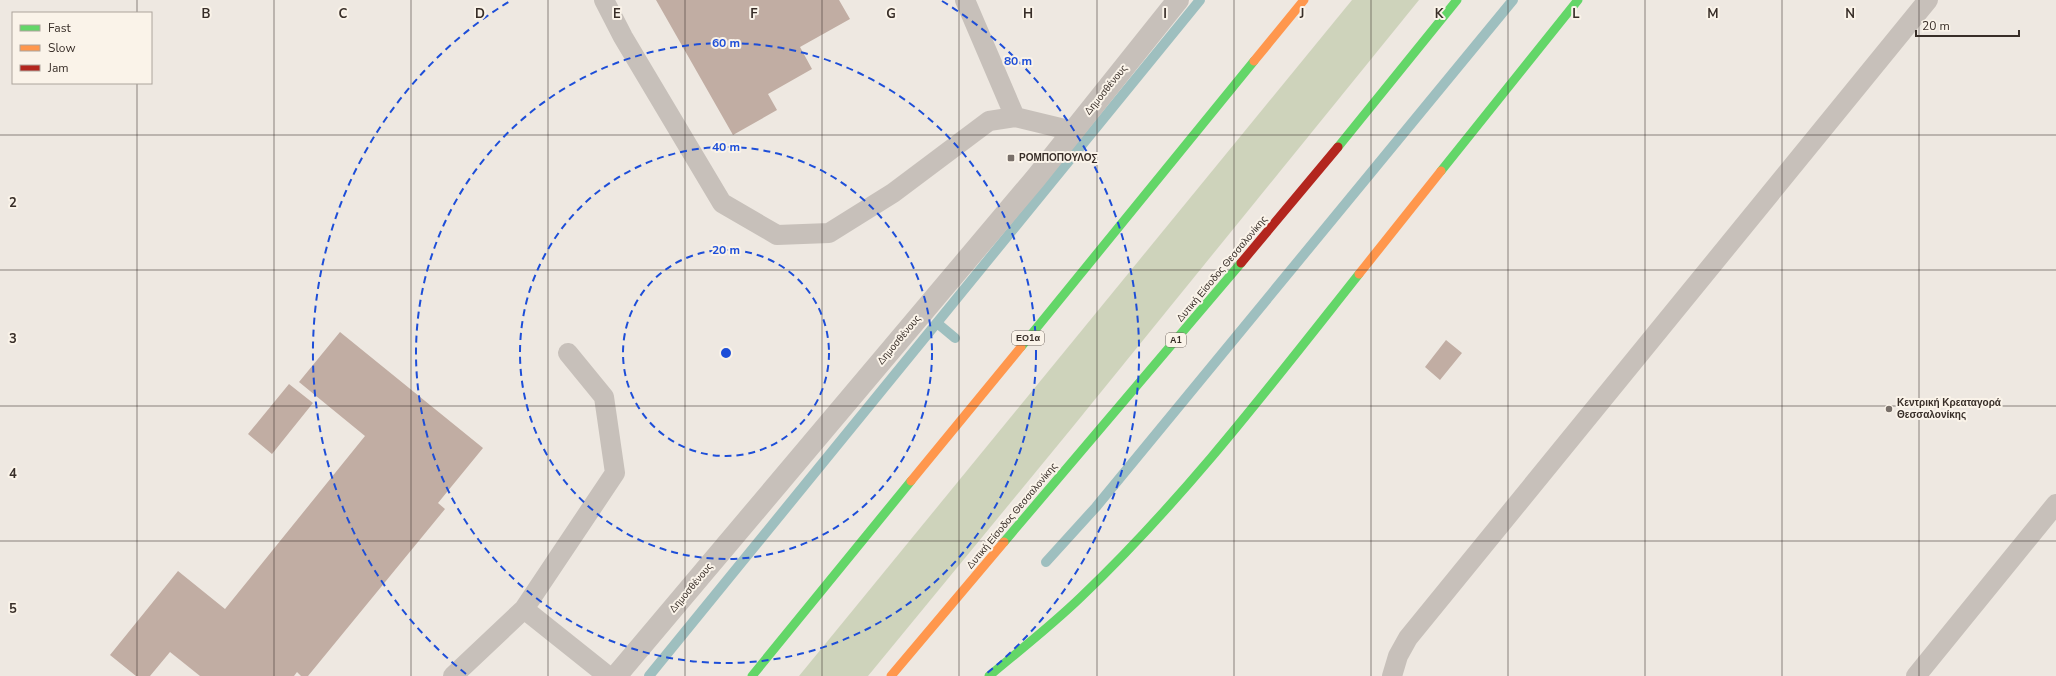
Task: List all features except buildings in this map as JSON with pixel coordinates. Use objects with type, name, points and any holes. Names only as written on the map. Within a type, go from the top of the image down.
[{"type":"highway","name":"ΕΟ1α","points":[[752,676],[1304,0]]},
{"type":"highway","name":"Δυτική Είσοδος Θεσσαλονίκης","points":[[890,676],[1304,189],[1457,0]]},
{"type":"highway","points":[[989,676],[1030,645],[1082,598],[1130,549],[1223,445],[1578,0]]},
{"type":"street","name":"Δημοσθένους","points":[[616,676],[1035,179],[1178,0]]},
{"type":"lane","points":[[604,0],[623,37],[722,203],[777,236],[830,233],[893,193],[989,121],[1015,117],[1073,131]]},
{"type":"lane","points":[[964,0],[1015,117]]},
{"type":"lane","points":[[1392,676],[1398,656],[1408,638],[1928,0]]},
{"type":"lane","points":[[453,676],[524,609],[615,474],[604,397],[568,352]]},
{"type":"lane","points":[[1916,676],[2056,504]]},
{"type":"lane","points":[[524,609],[608,676]]},
{"type":"green space","points":[[1352,0],[1419,0],[1071,429],[868,676],[799,676]]},
{"type":"waterway","points":[[649,676],[1200,0]]},
{"type":"waterway","points":[[1046,562],[1096,507],[1513,0]]},
{"type":"waterway","points":[[937,323],[955,338]]},
{"type":"traffic: fast","points":[[1338,147],[1457,0]]},
{"type":"traffic: fast","points":[[1441,171],[1578,0]]},
{"type":"traffic: fast","points":[[1021,347],[1254,61]]},
{"type":"traffic: fast","points":[[1004,542],[1241,263]]},
{"type":"traffic: fast","points":[[989,676],[1070,607],[1119,560],[1156,521],[1260,399],[1359,274]]},
{"type":"traffic: fast","points":[[752,676],[911,481]]},
{"type":"traffic: slow","points":[[1254,61],[1304,0]]},
{"type":"traffic: slow","points":[[1359,274],[1441,171]]},
{"type":"traffic: slow","points":[[911,481],[1021,347]]},
{"type":"traffic: slow","points":[[891,676],[1004,542]]},
{"type":"traffic: jam","points":[[1241,263],[1338,147]]},
{"type":"place","name":"ΡΟΜΠΟΠΟΥΛΟΣ","points":[[1011,158]]},
{"type":"place","name":"Κεντρική Κρεαταγορά Θεσσαλονίκης","points":[[1889,409]]}]
